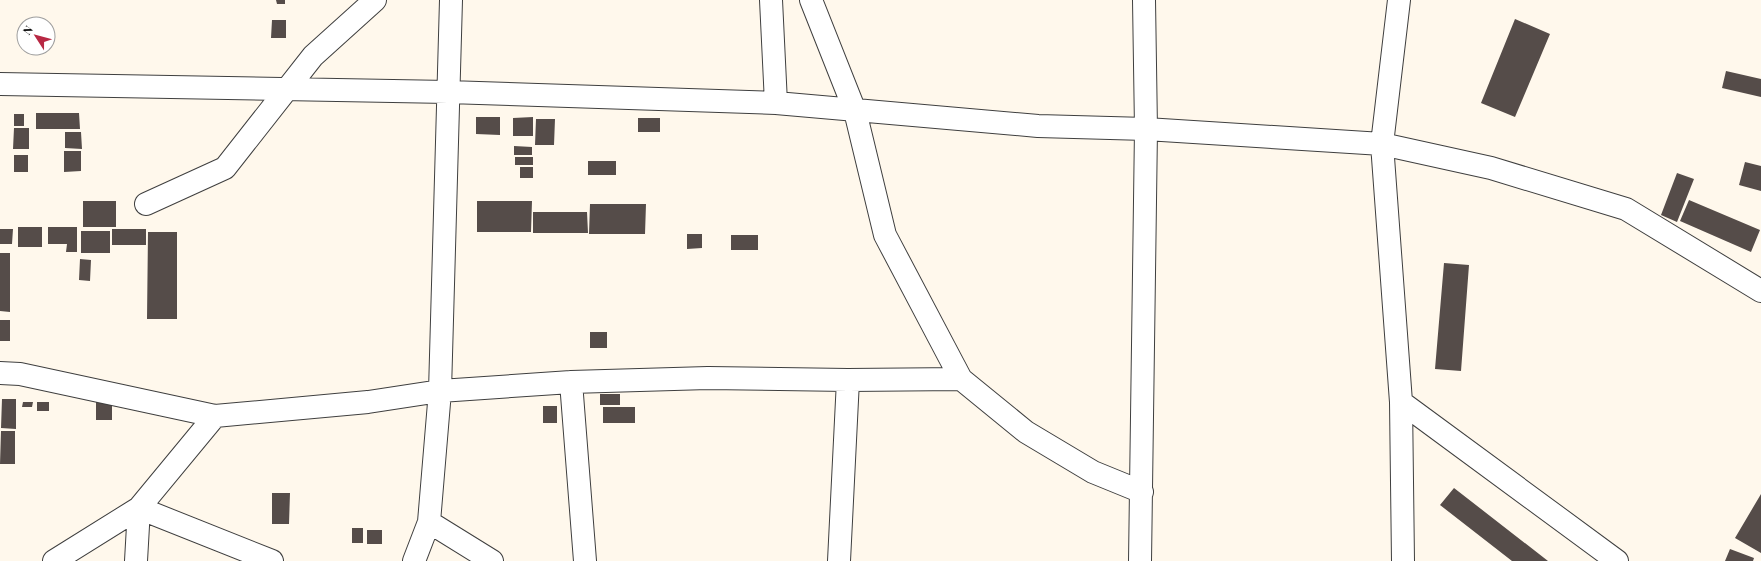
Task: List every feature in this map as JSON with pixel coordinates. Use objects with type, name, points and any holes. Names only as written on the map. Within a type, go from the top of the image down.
[{"type":"street","points":[[146,204],[226,168],[313,56],[375,0]]},
{"type":"street","points":[[414,561],[429,522],[440,391],[451,0]]},
{"type":"street","points":[[771,0],[776,103]]},
{"type":"street","points":[[811,0],[855,111],[885,235],[961,379],[1026,432],[1093,472],[1142,492]]},
{"type":"street","points":[[1140,561],[1146,129],[1144,0]]},
{"type":"street","points":[[1399,0],[1382,144],[1401,402],[1403,561]]},
{"type":"street","points":[[0,84],[448,92],[776,103],[1038,126],[1146,129],[1382,144],[1491,168],[1626,210],[1761,291]]},
{"type":"street","points":[[0,373],[20,374],[215,416],[368,402],[440,391],[571,382],[708,378],[848,380],[961,379]]},
{"type":"street","points":[[839,561],[848,380]]},
{"type":"street","points":[[571,382],[585,561]]},
{"type":"street","points":[[1401,402],[1617,561]]},
{"type":"street","points":[[54,561],[139,508],[215,416]]},
{"type":"street","points":[[136,561],[139,508]]},
{"type":"street","points":[[139,508],[272,561]]},
{"type":"street","points":[[429,522],[492,561]]},
{"type":"building","points":[[276,0],[285,0],[285,4],[277,4]]},
{"type":"building","points":[[1515,19],[1550,34],[1515,117],[1481,103]]},
{"type":"building","points":[[272,20],[286,20],[286,38],[271,38]]},
{"type":"building","points":[[1726,71],[1761,79],[1761,97],[1722,88]]},
{"type":"building","points":[[36,113],[79,113],[80,129],[36,129]]},
{"type":"building","points":[[14,114],[24,114],[24,126],[14,126]]},
{"type":"building","points":[[476,117],[500,117],[500,135],[476,134]]},
{"type":"building","points":[[533,117],[533,136],[513,136],[513,118]]},
{"type":"building","points":[[638,118],[660,118],[660,132],[638,132]]},
{"type":"building","points":[[536,119],[555,119],[554,145],[535,145]]},
{"type":"building","points":[[14,128],[29,128],[29,149],[13,149]]},
{"type":"building","points":[[65,132],[81,132],[82,149],[65,148]]},
{"type":"building","points":[[514,146],[532,147],[532,155],[514,155]]},
{"type":"building","points":[[64,151],[81,151],[81,171],[64,172]]},
{"type":"building","points":[[14,155],[28,155],[28,172],[14,172]]},
{"type":"building","points":[[515,157],[533,157],[533,165],[515,165]]},
{"type":"building","points":[[588,161],[616,161],[616,175],[588,175]]},
{"type":"building","points":[[1745,162],[1761,166],[1761,191],[1739,185]]},
{"type":"building","points":[[520,167],[533,167],[533,178],[520,178]]},
{"type":"building","points":[[1677,173],[1694,179],[1677,222],[1661,215]]},
{"type":"building","points":[[1689,200],[1760,230],[1751,252],[1680,221]]},
{"type":"building","points":[[83,201],[116,201],[116,227],[83,227]]},
{"type":"building","points":[[477,201],[532,201],[531,232],[477,232]]},
{"type":"building","points":[[590,204],[646,204],[645,234],[589,234]]},
{"type":"building","points":[[533,212],[587,212],[588,233],[533,233]]},
{"type":"building","points":[[18,227],[42,227],[42,247],[18,247]]},
{"type":"building","points":[[48,227],[77,227],[77,252],[66,252],[67,244],[48,244]]},
{"type":"building","points":[[0,229],[13,229],[12,244],[0,244]]},
{"type":"building","points":[[112,229],[146,229],[146,245],[112,245]]},
{"type":"building","points":[[81,231],[110,231],[110,253],[81,253]]},
{"type":"building","points":[[148,232],[177,232],[177,319],[147,319]]},
{"type":"building","points":[[687,234],[702,234],[702,248],[687,249]]},
{"type":"building","points":[[731,235],[758,235],[758,250],[731,250]]},
{"type":"building","points":[[0,253],[10,253],[10,312],[0,311]]},
{"type":"building","points":[[80,259],[91,260],[90,281],[79,280]]},
{"type":"building","points":[[1444,263],[1469,265],[1461,371],[1435,369]]},
{"type":"building","points":[[0,320],[10,320],[10,341],[0,341]]},
{"type":"building","points":[[590,332],[607,332],[607,348],[590,348]]},
{"type":"building","points":[[600,394],[620,394],[620,405],[600,405]]},
{"type":"building","points":[[2,399],[16,399],[16,429],[1,428]]},
{"type":"building","points":[[96,400],[112,400],[112,420],[96,420]]},
{"type":"building","points":[[23,402],[33,402],[32,407],[22,407]]},
{"type":"building","points":[[37,402],[49,402],[49,411],[37,411]]},
{"type":"building","points":[[543,406],[557,406],[557,423],[543,423]]},
{"type":"building","points":[[603,407],[635,407],[635,423],[603,423]]},
{"type":"building","points":[[1,431],[15,431],[15,464],[0,464]]},
{"type":"building","points":[[1454,488],[1548,561],[1512,561],[1440,505]]},
{"type":"building","points":[[272,493],[290,493],[289,524],[272,524]]},
{"type":"building","points":[[1761,494],[1761,553],[1735,538]]},
{"type":"building","points":[[352,528],[363,528],[363,543],[352,543]]},
{"type":"building","points":[[367,530],[382,530],[382,544],[367,544]]},
{"type":"building","points":[[1730,549],[1754,558],[1753,561],[1725,561]]}]
